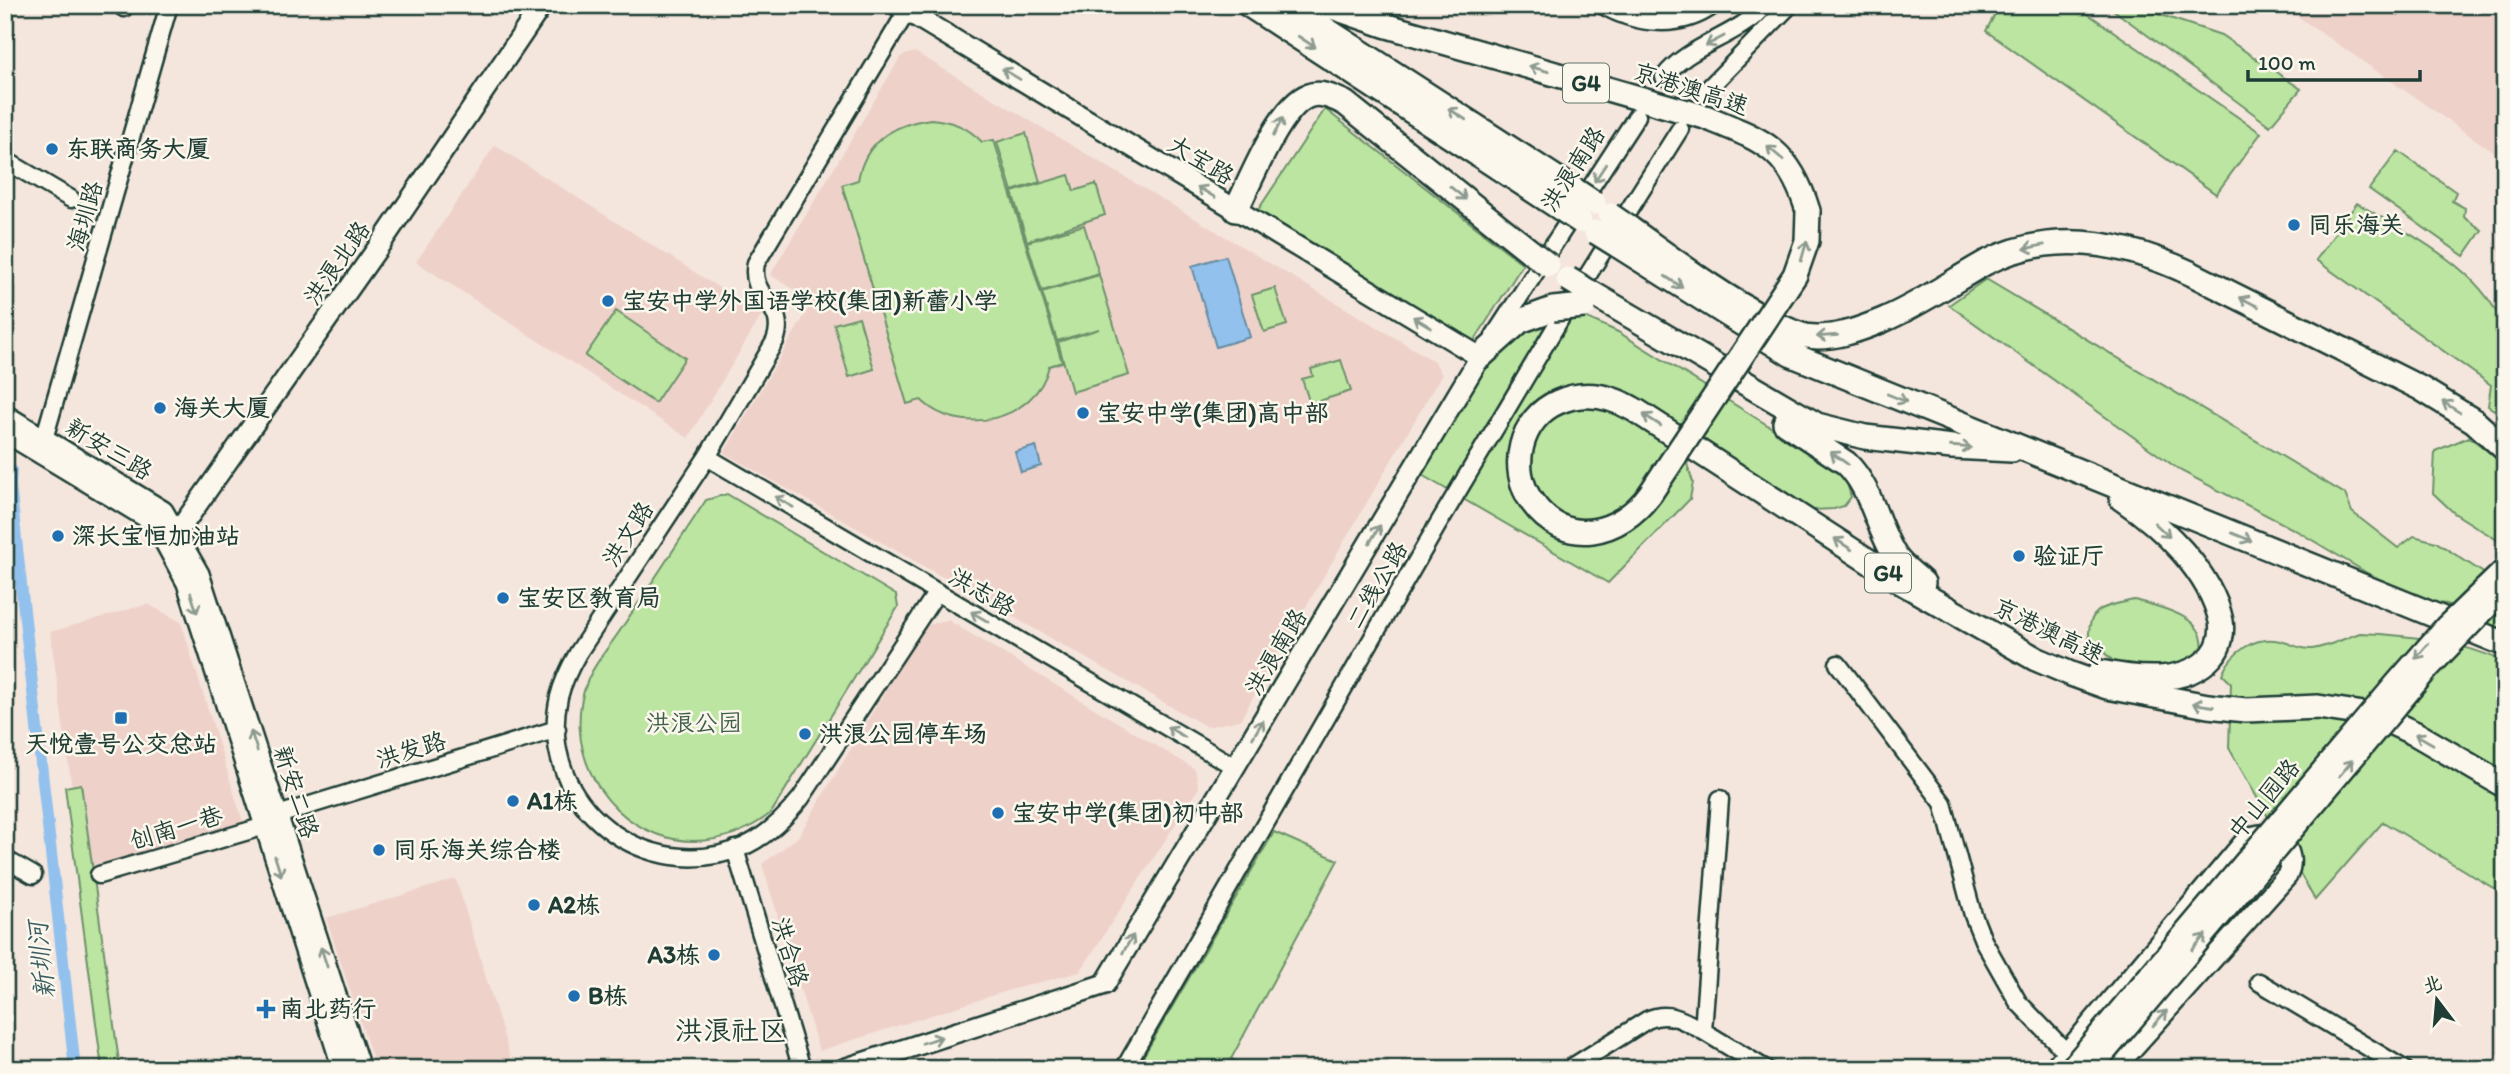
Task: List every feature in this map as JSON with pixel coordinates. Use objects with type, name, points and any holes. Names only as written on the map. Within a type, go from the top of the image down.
[{"type":"highway","points":[[1249,5],[1748,310],[1804,336],[1822,337],[1854,331],[1892,316],[1987,262],[2008,254],[2064,243],[2125,247],[2190,272],[2420,388],[2474,421],[2505,449]]},
{"type":"highway","points":[[1288,5],[1790,355],[2505,644]]},
{"type":"highway","name":"京港澳高速","points":[[1326,5],[1384,25],[1705,117],[1745,133],[1774,151],[1787,163],[1797,178],[1808,211],[1807,241],[1795,275],[1650,494],[1631,515],[1608,528],[1580,531],[1557,523],[1534,505],[1524,485],[1521,455],[1527,429],[1541,412],[1564,399],[1590,395],[1618,401],[1635,410],[1901,582],[2036,659],[2089,682],[2132,693],[2208,706],[2246,710],[2318,707],[2377,716],[2416,734],[2505,786]]},
{"type":"highway","points":[[1236,210],[1283,118],[1294,104],[1310,95],[1329,95],[1345,103],[1599,308],[1718,379],[1846,463],[1860,480],[1896,557],[1948,609]]},
{"type":"highway","points":[[1580,292],[1817,425],[1865,437],[2041,455]]},
{"type":"highway","points":[[1480,357],[1520,321],[1553,309],[1580,292]]},
{"type":"highway","points":[[1914,575],[2048,652],[2089,670],[2134,677],[2170,677],[2201,666],[2216,651],[2220,641],[2221,622],[2215,603],[2192,564],[2170,537],[2148,517],[2065,465]]},
{"type":"main road","name":"洪浪北路","points":[[172,541],[377,249],[542,5]]},
{"type":"main road","name":"大宝路","points":[[902,8],[1480,357]]},
{"type":"main road","name":"洪浪南路","points":[[844,1069],[1105,984],[1480,357]]},
{"type":"main road","name":"新安三路","points":[[6,429],[44,439],[163,511],[172,541]]},
{"type":"main road","name":"新安三路","points":[[6,429],[154,523],[172,541]]},
{"type":"main road","name":"新安二路","points":[[172,541],[360,1069]]},
{"type":"main road","name":"中山园路","points":[[2068,1061],[2445,626],[2505,568]]},
{"type":"main road","name":"中山园路","points":[[2092,1069],[2430,668],[2505,590]]},
{"type":"main road","name":"新安二路","points":[[271,820],[343,1069]]},
{"type":"main road","points":[[2053,1069],[2068,1061],[2241,845],[2252,836],[2273,836],[2279,839],[2290,856],[2287,876],[2114,1069]]},
{"type":"street","name":"海圳路","points":[[44,439],[169,5]]},
{"type":"street","points":[[1602,5],[1636,20],[1666,22],[1695,17],[1714,5]]},
{"type":"street","points":[[1664,76],[1686,57],[1745,25],[1766,5]]},
{"type":"street","points":[[1703,94],[1790,5]]},
{"type":"street","name":"洪文路","points":[[902,8],[755,263],[755,282],[777,314],[778,332],[707,457],[566,674],[559,698],[558,747],[564,770],[575,793],[589,812],[607,829],[627,843],[650,852],[698,858],[734,849],[767,833],[795,806],[936,592]]},
{"type":"street","name":"洪浪南路","points":[[1480,357],[1637,116]]},
{"type":"street","name":"二线公路","points":[[1124,1069],[1548,339],[1680,130]]},
{"type":"street","points":[[5,160],[71,199]]},
{"type":"street","name":"洪志路","points":[[707,457],[1235,767]]},
{"type":"street","points":[[1838,664],[1943,803],[1973,915],[1983,940],[2018,1002],[2068,1061]]},
{"type":"street","name":"洪发路","points":[[271,820],[557,729]]},
{"type":"street","points":[[1703,1031],[1720,799]]},
{"type":"street","name":"创南一巷","points":[[99,875],[271,820]]},
{"type":"street","name":"洪合路","points":[[734,849],[802,1069]]},
{"type":"street","points":[[5,859],[33,875]]},
{"type":"street","points":[[2259,982],[2403,1069]]},
{"type":"street","points":[[1569,1069],[1647,1020],[1660,1015],[1673,1015],[1766,1069]]},
{"type":"shaded area","points":[[2281,5],[2505,5],[2505,160]]},
{"type":"shaded area","name":"宝安中学(集团)高中部","points":[[915,52],[1434,361],[1442,374],[1240,720],[1207,727],[724,453],[813,301],[770,275],[901,56]]},
{"type":"shaded area","name":"宝安中学外国语学校(集团)新蕾小学","points":[[495,145],[762,315],[688,438],[416,262]]},
{"type":"shaded area","points":[[148,604],[181,622],[244,825],[84,874],[50,632]]},
{"type":"shaded area","name":"宝安中学(集团)初中部","points":[[948,620],[1195,769],[1199,788],[1080,972],[1010,990],[819,1051],[762,864],[798,837],[924,626]]},
{"type":"shaded area","points":[[456,879],[514,1069],[376,1069],[326,918]]},
{"type":"green space","points":[[2000,5],[2075,5],[2261,133],[2216,194],[1986,31]]},
{"type":"green space","points":[[2138,5],[2221,35],[2301,89],[2270,126],[2108,6]]},
{"type":"green space","points":[[1325,109],[1523,264],[1473,343],[1258,210]]},
{"type":"green space","points":[[931,119],[959,126],[982,142],[994,140],[1062,362],[1049,366],[1041,385],[1029,400],[1013,411],[995,418],[956,418],[937,412],[921,400],[907,404],[842,185],[858,180],[867,155],[883,137],[905,125]]},
{"type":"green space","points":[[1026,133],[1040,182],[1012,191],[997,142]]},
{"type":"green space","points":[[2398,151],[2456,192],[2452,201],[2465,208],[2464,217],[2482,230],[2464,256],[2369,189]]},
{"type":"green space","points":[[1069,175],[1074,191],[1096,184],[1105,215],[1027,241],[1012,192]]},
{"type":"green space","points":[[2357,203],[2421,241],[2463,271],[2494,308],[2505,338],[2505,417],[2488,406],[2491,385],[2316,260]]},
{"type":"green space","points":[[1084,225],[1099,274],[1042,291],[1027,242]]},
{"type":"green space","points":[[1099,275],[1129,375],[1072,392],[1058,342],[1099,329],[1057,341],[1042,292]]},
{"type":"green space","points":[[1986,279],[2345,494],[2352,512],[2398,548],[2414,536],[2436,542],[2505,587],[2505,632],[2447,604],[2414,601],[2297,531],[2181,471],[1949,305]]},
{"type":"green space","points":[[1275,288],[1287,325],[1264,332],[1252,295]]},
{"type":"green space","points":[[616,311],[685,358],[655,403],[585,356]]},
{"type":"green space","points":[[859,317],[874,369],[849,377],[834,324]]},
{"type":"green space","points":[[1585,317],[1618,332],[1793,441],[1840,474],[1847,483],[1851,497],[1844,506],[1834,509],[1813,510],[1800,507],[1699,447],[1687,464],[1693,482],[1690,499],[1608,583],[1420,474],[1486,358],[1526,325],[1551,318]]},
{"type":"green space","points":[[1341,360],[1351,391],[1310,404],[1302,379],[1313,376],[1311,369]]},
{"type":"green space","points":[[2469,437],[2505,464],[2505,548],[2454,513],[2433,493],[2435,451]]},
{"type":"green space","name":"洪浪公园","points":[[727,494],[896,595],[898,607],[771,813],[731,835],[686,841],[656,834],[635,823],[617,809],[602,792],[590,772],[583,750],[581,705],[594,668],[706,500]]},
{"type":"green space","points":[[2134,600],[2170,610],[2192,623],[2199,631],[2201,655],[2180,669],[2149,672],[2113,661],[2089,638],[2089,627],[2101,609]]},
{"type":"green space","points":[[2360,633],[2434,640],[2505,662],[2505,895],[2383,822],[2315,900],[2229,748],[2231,683],[2222,674],[2238,652],[2253,643],[2271,640],[2312,649]]},
{"type":"green space","points":[[81,784],[120,1069],[102,1069],[65,787]]},
{"type":"green space","points":[[1274,832],[1338,860],[1231,1059],[1253,1069],[1136,1069]]},
{"type":"water","points":[[1226,256],[1250,337],[1216,347],[1192,266]]},
{"type":"water","points":[[1036,446],[1041,466],[1021,472],[1015,452]]},
{"type":"waterway","name":"新圳河","points":[[11,470],[10,485],[75,1069]]},
{"type":"place","name":"东联商务大厦","points":[[52,149]]},
{"type":"place","name":"同乐海关","points":[[2294,225]]},
{"type":"place","name":"宝安中学外国语学校(集团)新蕾小学","points":[[608,301]]},
{"type":"place","name":"海关大厦","points":[[160,408]]},
{"type":"place","name":"宝安中学(集团)高中部","points":[[1083,413]]},
{"type":"place","name":"深长宝恒加油站","points":[[58,536]]},
{"type":"place","name":"验证厅","points":[[2019,556]]},
{"type":"place","name":"宝安区教育局","points":[[503,598]]},
{"type":"place","name":"天悦壹号公交总站","points":[[121,718]]},
{"type":"place","name":"洪浪公园停车场","points":[[805,734]]},
{"type":"place","name":"A1栋","points":[[513,801]]},
{"type":"place","name":"宝安中学(集团)初中部","points":[[998,813]]},
{"type":"place","name":"同乐海关综合楼","points":[[379,850]]},
{"type":"place","name":"A2栋","points":[[534,905]]},
{"type":"place","name":"A3栋","points":[[714,955]]},
{"type":"place","name":"B栋","points":[[574,996]]},
{"type":"place","name":"南北药行","points":[[266,1009]]},
{"type":"district","name":"洪浪社区","points":[[731,1030]]}]
